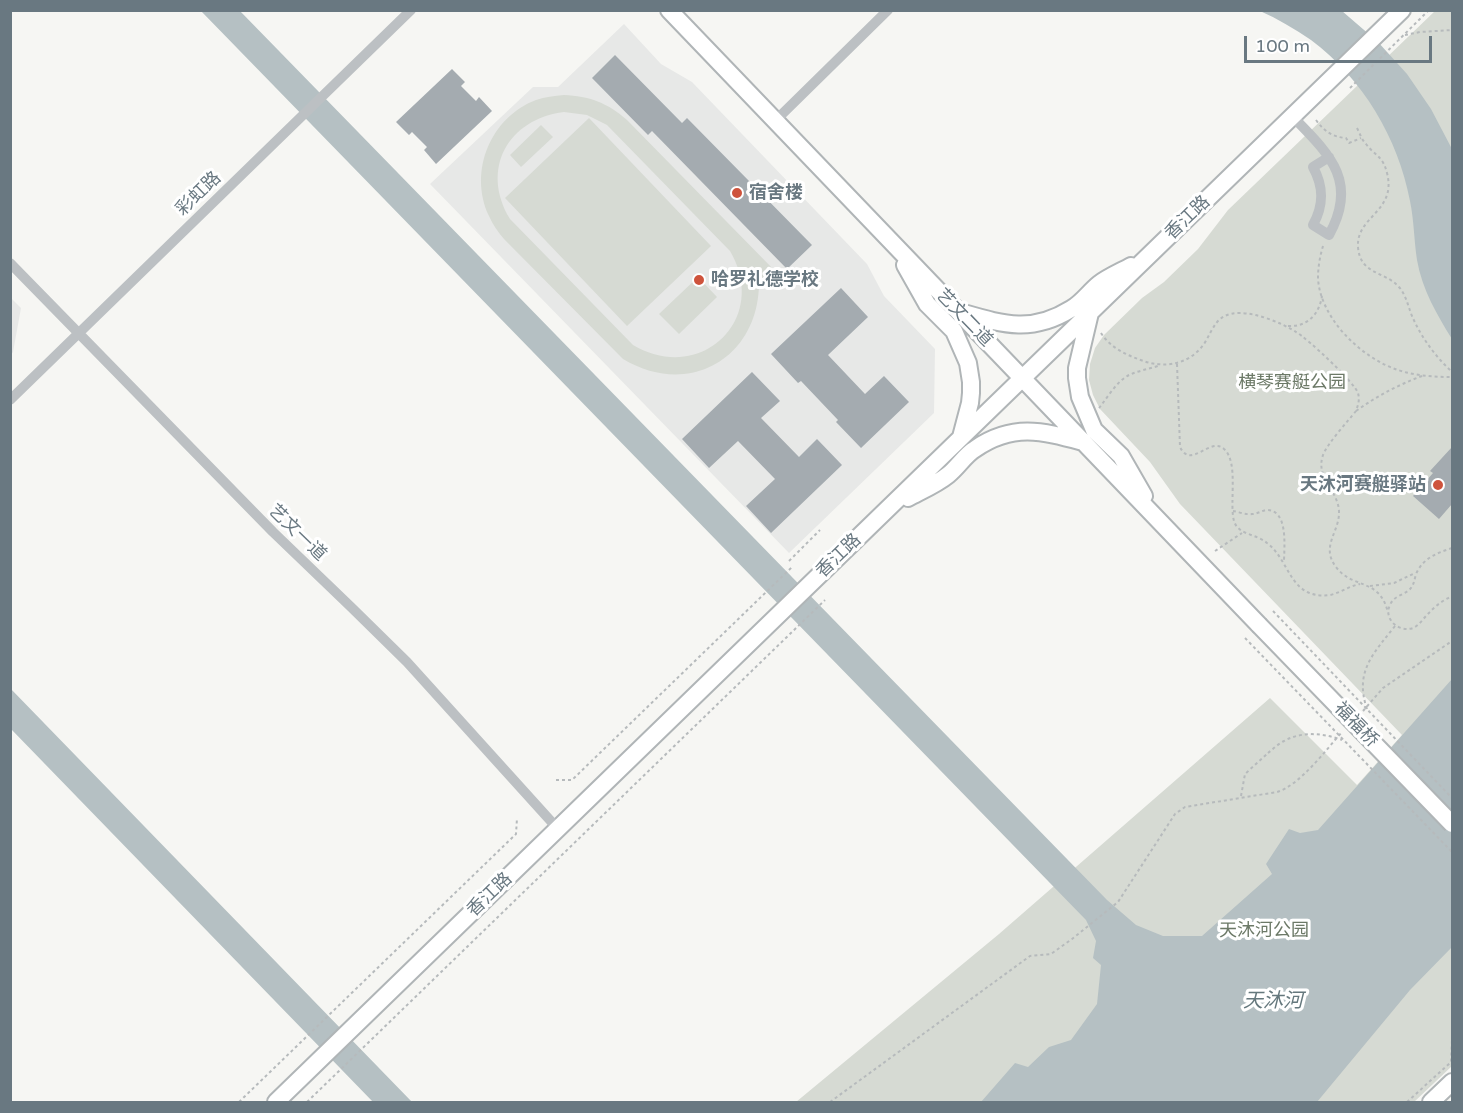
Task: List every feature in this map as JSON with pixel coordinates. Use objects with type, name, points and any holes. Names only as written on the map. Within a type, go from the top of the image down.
[{"type":"main road","name":"艺文二道","points":[[669,10],[1259,625]]},
{"type":"main road","name":"香江路","points":[[276,1102],[1402,10]]},
{"type":"main road","points":[[891,241],[927,304],[954,331],[965,354],[970,373],[971,393],[960,439]]},
{"type":"main road","points":[[958,311],[1010,325],[1040,322],[1072,309],[1100,283],[1150,255]]},
{"type":"main road","points":[[1090,313],[1077,368],[1080,397],[1094,430],[1121,456],[1158,520]]},
{"type":"main road","points":[[884,513],[947,476],[974,449],[997,438],[1022,432],[1040,432],[1083,442]]},
{"type":"main road","name":"福福桥","points":[[1259,625],[1452,824]]},
{"type":"main road","points":[[1431,1102],[1452,1082]]},
{"type":"street","name":"彩虹路","points":[[10,400],[411,10]]},
{"type":"street","points":[[775,121],[888,10]]},
{"type":"street","points":[[1293,117],[1329,157],[1339,178],[1341,202],[1335,225],[1329,235],[1313,225],[1322,200],[1320,183],[1313,167],[1329,157]]},
{"type":"street","name":"艺文一道","points":[[10,263],[273,532],[407,662],[558,829]]},
{"type":"path","points":[[1350,88],[1429,10]]},
{"type":"path","points":[[1404,35],[1452,30]]},
{"type":"path","points":[[1316,120],[1329,134],[1338,138],[1346,138],[1349,143],[1361,138]]},
{"type":"path","points":[[1358,128],[1364,143],[1381,159],[1389,182],[1383,205],[1365,224],[1361,232],[1358,241],[1361,259],[1367,267],[1390,279],[1401,290],[1423,337],[1452,372]]},
{"type":"path","points":[[1329,235],[1323,246],[1318,280],[1322,296],[1341,330],[1374,360],[1398,370],[1422,376],[1452,377]]},
{"type":"path","points":[[1285,326],[1298,325],[1310,320],[1319,309],[1322,296]]},
{"type":"path","points":[[1097,411],[1125,377],[1160,365],[1176,364],[1197,352],[1214,325],[1227,315],[1251,314],[1285,326],[1310,343],[1355,387],[1359,396],[1356,411],[1325,451],[1321,467],[1324,479],[1338,504],[1336,527],[1330,540],[1330,557],[1337,570],[1348,578],[1369,586],[1395,583],[1418,572]]},
{"type":"path","points":[[1101,332],[1106,340],[1123,352],[1142,361],[1160,365]]},
{"type":"path","points":[[1176,364],[1180,447],[1188,455],[1215,446],[1226,451],[1231,465],[1233,511],[1237,528],[1269,544],[1284,562]]},
{"type":"path","points":[[1356,411],[1387,391],[1422,376]]},
{"type":"path","points":[[1233,511],[1250,514],[1266,510],[1279,516],[1283,524],[1284,562],[1292,580],[1298,586],[1320,595],[1335,594],[1361,584]]},
{"type":"path","points":[[789,561],[820,530]]},
{"type":"path","points":[[1215,551],[1244,532]]},
{"type":"path","points":[[1388,613],[1389,605],[1394,598],[1408,590],[1414,583],[1421,565],[1429,558],[1452,548]]},
{"type":"path","points":[[555,780],[572,780],[792,567]]},
{"type":"path","points":[[1369,586],[1380,594],[1387,606],[1390,620],[1395,626],[1403,629],[1418,626],[1437,605],[1452,596]]},
{"type":"path","points":[[306,1102],[825,600]]},
{"type":"path","points":[[1273,611],[1452,798]]},
{"type":"path","points":[[1367,710],[1363,683],[1366,666],[1395,626]]},
{"type":"path","points":[[1245,638],[1452,852]]},
{"type":"path","points":[[1359,714],[1383,688],[1452,641]]},
{"type":"path","points":[[830,1102],[1030,956],[1050,954],[1118,902],[1175,814],[1185,807],[1277,792],[1292,785],[1343,732]]},
{"type":"path","points":[[1241,798],[1245,774],[1284,741],[1303,735],[1324,735],[1344,741]]},
{"type":"path","points":[[240,1102],[516,834],[517,818]]},
{"type":"path","points":[[1407,1102],[1450,1062],[1452,1040]]},
{"type":"shaded area","name":"哈罗礼德学校","points":[[624,24],[661,64],[692,82],[867,264],[884,296],[935,349],[934,413],[789,553],[430,184],[533,87],[558,87]]},
{"type":"shaded area","points":[[11,298],[21,308],[11,355]]},
{"type":"green space","points":[[1435,11],[1452,11],[1452,1066],[1414,1102],[796,1102],[999,934],[1270,698],[1357,785],[1402,735],[1180,504],[1150,462],[1100,409],[1089,380],[1090,364],[1095,348],[1104,335],[1198,249],[1228,210]]},
{"type":"green space","points":[[564,95],[590,99],[620,114],[775,271],[763,283],[759,279],[756,306],[748,330],[735,349],[717,363],[696,372],[673,374],[648,370],[623,359],[504,239],[494,225],[483,199],[481,181],[483,164],[496,132],[520,108],[546,97]],"holes":[[[564,112],[587,115],[607,125],[730,251],[740,276],[741,300],[735,321],[722,338],[704,351],[682,357],[658,355],[633,345],[510,219],[501,200],[498,182],[499,165],[505,149],[514,136],[528,125],[544,117]]]},
{"type":"green space","points":[[589,118],[711,246],[627,326],[505,198]]},
{"type":"green space","points":[[541,125],[553,137],[521,167],[510,155]]},
{"type":"green space","points":[[698,277],[717,297],[679,334],[659,314]]},
{"type":"water","name":"天沐河","points":[[201,11],[240,11],[1107,900],[1136,925],[1163,936],[1202,936],[1272,874],[1266,864],[1289,829],[1300,833],[1318,830],[1452,679],[1452,947],[1410,990],[1317,1102],[981,1102],[1015,1063],[1028,1067],[1049,1047],[1071,1040],[1097,1004],[1101,965],[1093,958],[1096,941],[1086,920]]},
{"type":"water","points":[[1260,11],[1342,11],[1378,42],[1407,74],[1431,109],[1452,149],[1452,339],[1422,281],[1404,178],[1397,155],[1376,112],[1362,91],[1330,56],[1299,32]]},
{"type":"water","points":[[10,688],[412,1102],[373,1102],[11,729]]},
{"type":"building","name":"宿舍楼","points":[[615,55],[682,123],[687,118],[812,245],[787,269],[652,131],[648,135],[592,78]]},
{"type":"building","points":[[452,69],[465,82],[461,86],[476,101],[479,97],[492,111],[436,164],[424,150],[427,147],[412,132],[409,135],[396,122]]},
{"type":"building","points":[[841,288],[868,317],[828,355],[865,394],[884,376],[909,402],[861,448],[801,381],[798,383],[771,354]]},
{"type":"building","points":[[752,372],[780,401],[761,418],[799,457],[817,439],[842,465],[771,533],[746,506],[775,479],[738,441],[709,468],[682,439]]},
{"type":"building","name":"天沐河赛艇驿站","points":[[1452,447],[1452,504],[1439,519],[1413,496],[1433,473],[1430,471]]},
{"type":"place","name":"宿舍楼","points":[[737,193]]},
{"type":"place","name":"哈罗礼德学校","points":[[699,280]]},
{"type":"place","name":"天沐河赛艇驿站","points":[[1438,485]]},
{"type":"park label","name":"横琴赛艇公园","points":[[1292,383]]},
{"type":"park label","name":"天沐河公园","points":[[1264,931]]}]
